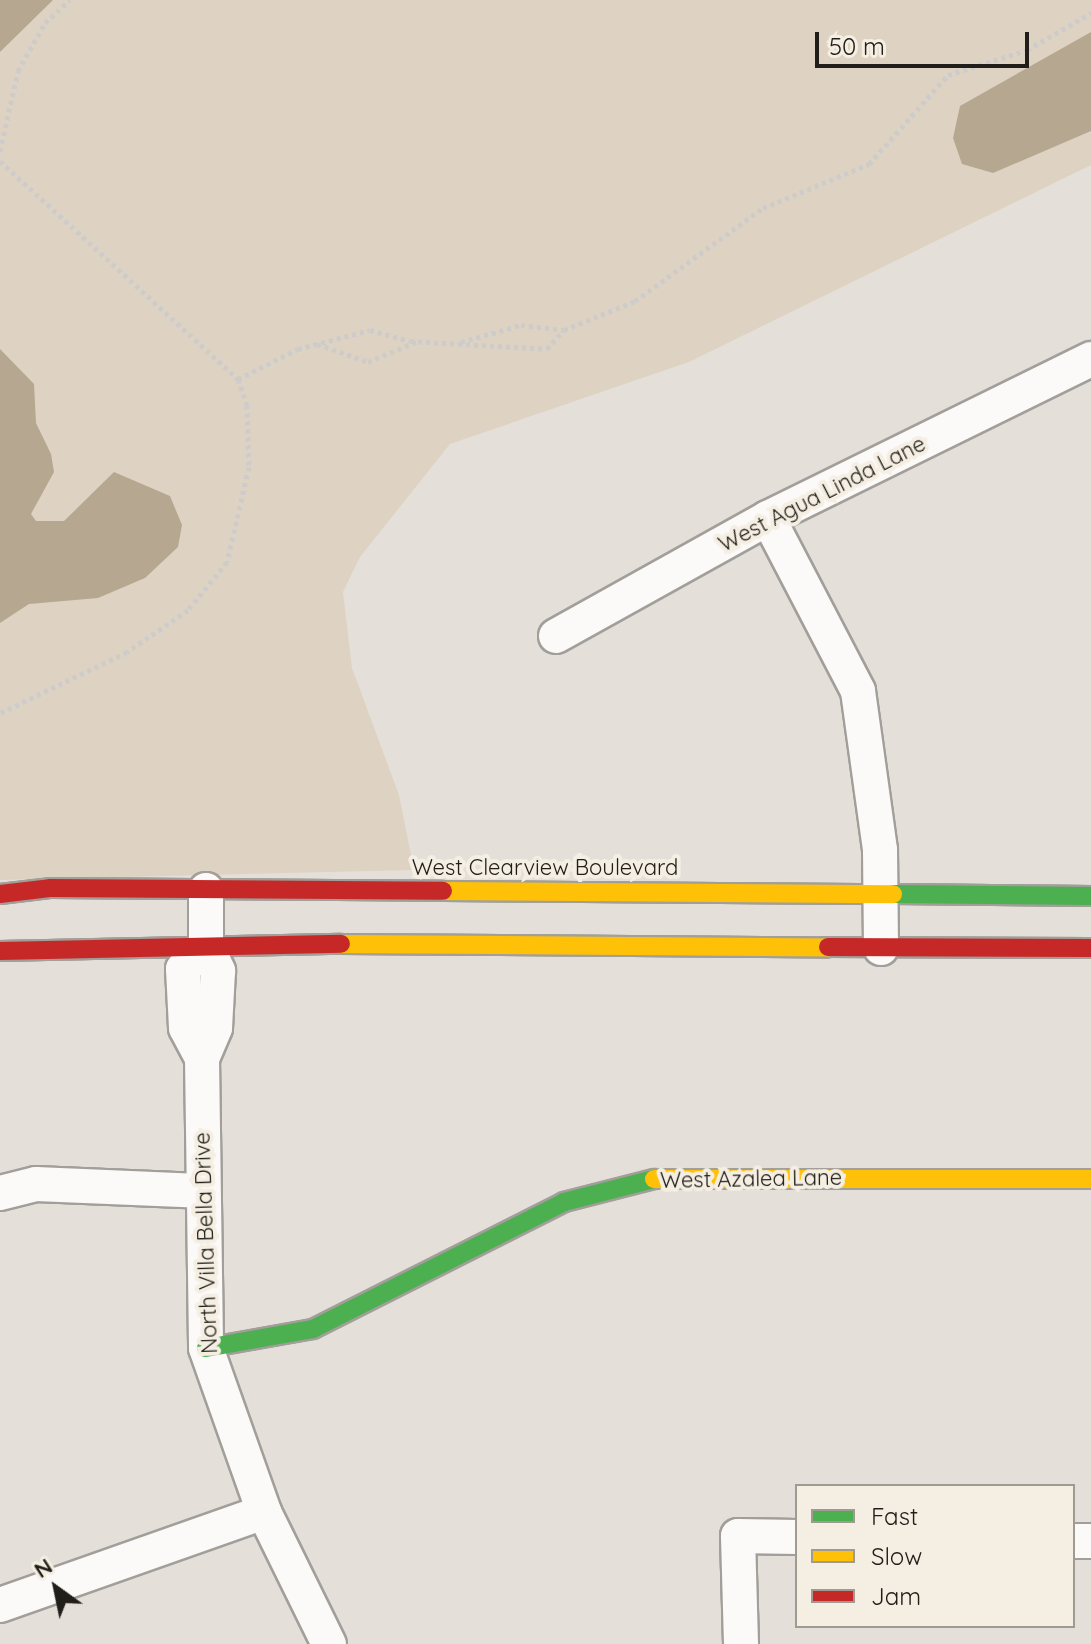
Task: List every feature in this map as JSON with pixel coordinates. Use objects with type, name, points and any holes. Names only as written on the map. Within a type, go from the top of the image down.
[{"type":"street","name":"West Agua Linda Lane","points":[[556,636],[768,518],[1091,359]]},
{"type":"street","points":[[768,518],[858,691],[884,893],[881,948]]},
{"type":"street","name":"West Clearview Boulevard","points":[[0,894],[206,890],[1091,896]]},
{"type":"street","name":"North Villa Bella Drive","points":[[206,890],[206,945],[218,971],[215,1028],[202,1058],[200,1191],[206,1348],[264,1512],[329,1644]]},
{"type":"street","points":[[0,951],[206,945],[1091,948]]},
{"type":"street","name":"West Azalea Lane","points":[[206,1348],[313,1329],[564,1202],[624,1185],[673,1176],[1091,1179]]},
{"type":"street","points":[[0,1193],[36,1184],[200,1191]]},
{"type":"street","points":[[0,1605],[264,1512]]},
{"type":"street","points":[[741,1644],[738,1536],[795,1537]]},
{"type":"path","points":[[0,151],[18,71],[45,23],[70,0]]},
{"type":"path","points":[[238,379],[316,343],[370,330],[418,341],[528,353],[547,349],[564,330],[635,301],[763,208],[869,164],[948,75],[1027,50],[1091,13]]},
{"type":"path","points":[[0,161],[238,379],[247,405],[249,467],[227,562],[188,610],[127,652],[0,713]]},
{"type":"path","points":[[456,343],[521,325],[564,330]]},
{"type":"path","points":[[316,343],[368,362],[418,341]]},
{"type":"shaded area","points":[[0,0],[1091,0],[1091,165],[689,362],[450,444],[360,557],[343,592],[352,668],[399,795],[414,870],[0,880]]},
{"type":"shaded area","points":[[0,0],[53,0],[0,52]]},
{"type":"shaded area","points":[[1091,32],[1091,131],[993,173],[962,164],[953,138],[960,106]]},
{"type":"shaded area","points":[[0,349],[34,384],[36,423],[51,454],[54,472],[31,514],[36,521],[64,521],[114,472],[170,496],[182,525],[178,547],[145,578],[98,598],[29,604],[0,623]]},
{"type":"traffic: fast","points":[[893,894],[1091,896]]},
{"type":"traffic: fast","points":[[206,1348],[313,1329],[564,1202],[654,1179]]},
{"type":"traffic: slow","points":[[443,891],[893,894]]},
{"type":"traffic: slow","points":[[341,944],[828,947]]},
{"type":"traffic: slow","points":[[654,1179],[1091,1179]]},
{"type":"traffic: jam","points":[[0,894],[50,888],[443,891]]},
{"type":"traffic: jam","points":[[0,951],[341,944]]},
{"type":"traffic: jam","points":[[828,947],[1091,948]]}]
